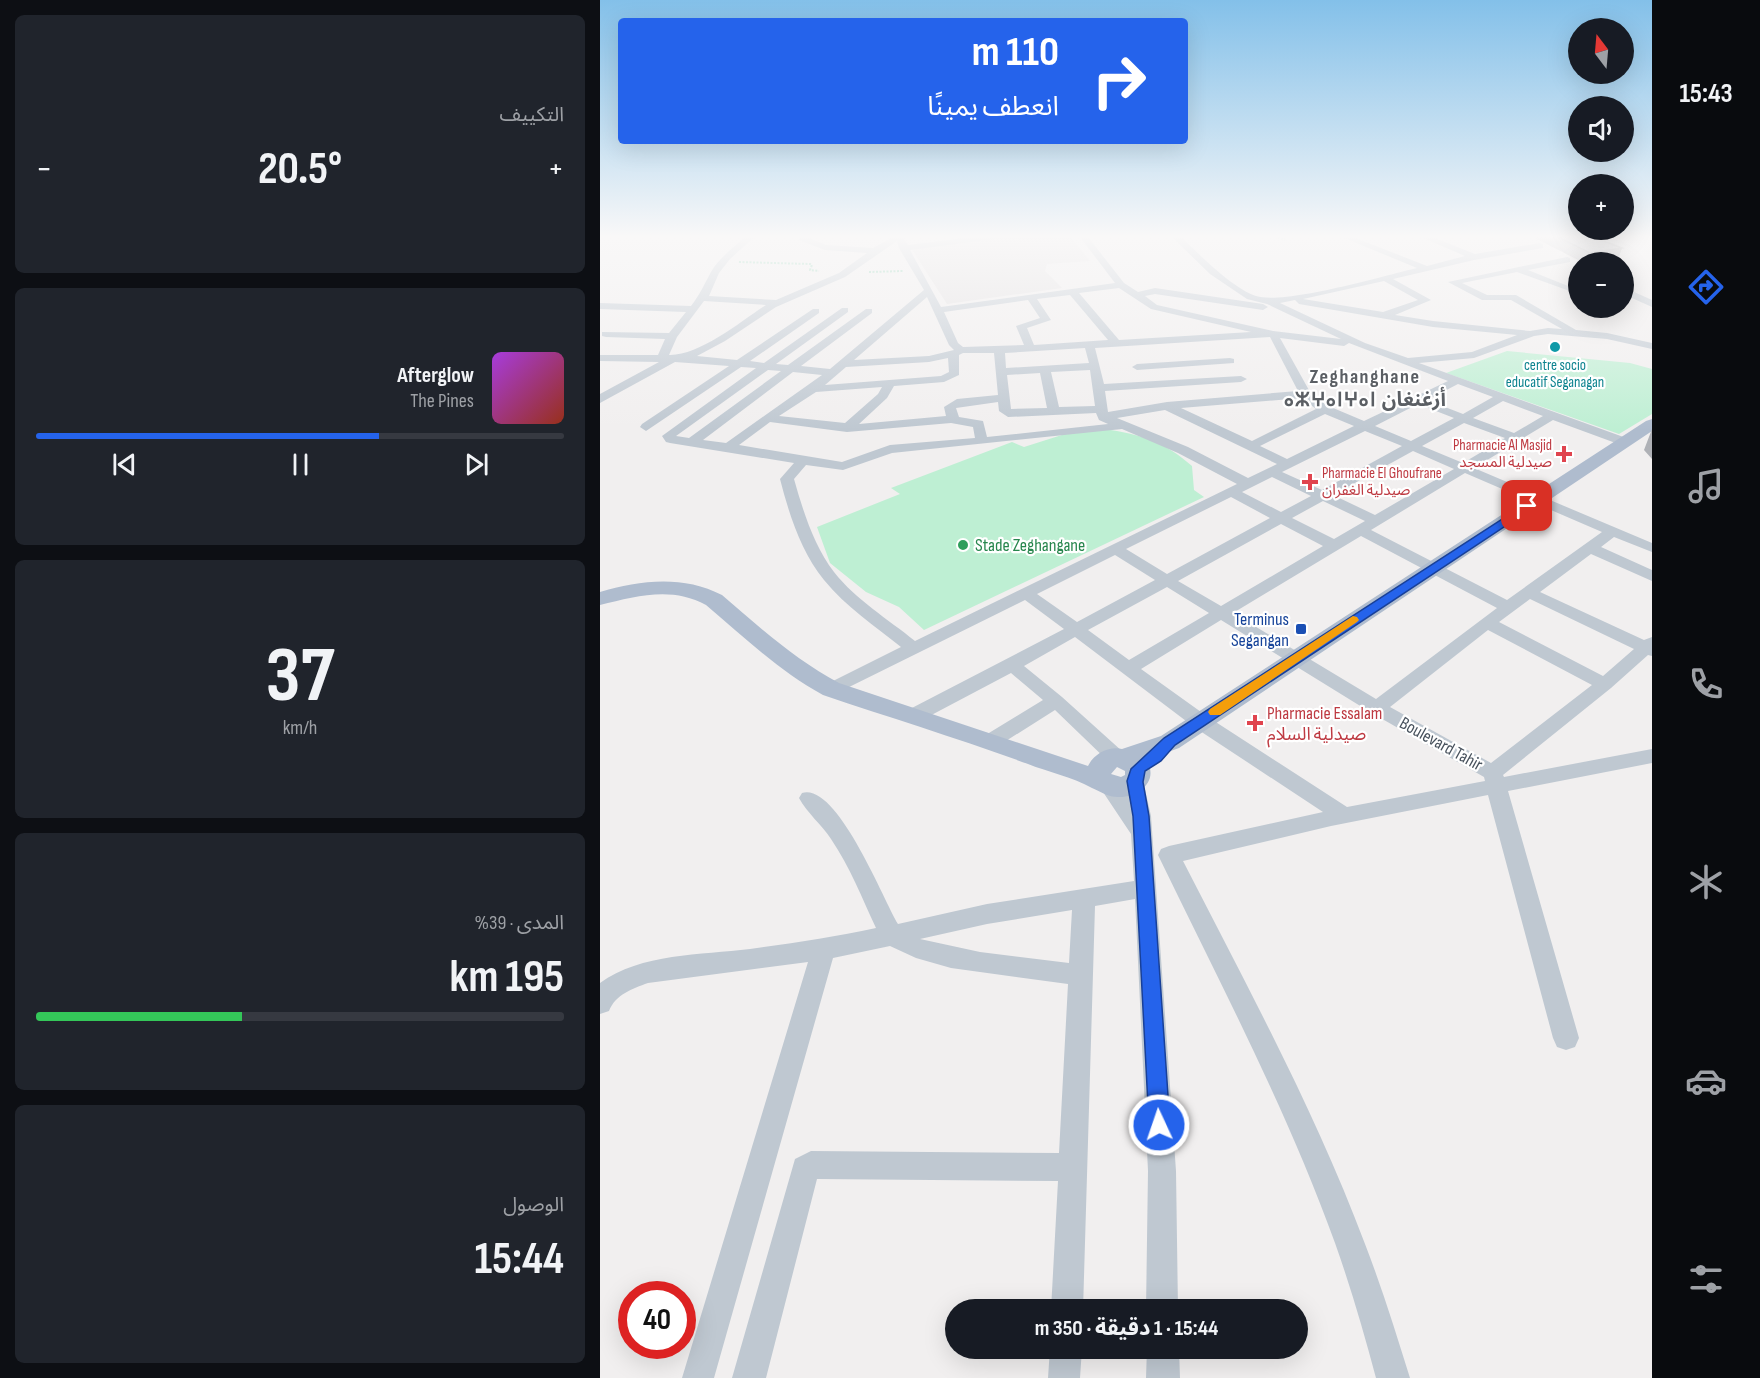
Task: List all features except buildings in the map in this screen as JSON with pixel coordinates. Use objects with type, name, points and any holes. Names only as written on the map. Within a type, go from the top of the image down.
[{"type":"main road","points":[[600,599],[626,592],[655,589],[681,590],[708,596],[778,655],[807,676],[831,689],[1029,754],[1119,770],[1155,757],[1170,742],[1652,424]]},
{"type":"street","points":[[674,358],[672,336],[700,301]]},
{"type":"street","points":[[752,301],[777,303]]},
{"type":"street","points":[[600,399],[674,358],[721,339],[781,301]]},
{"type":"street","points":[[729,447],[766,418],[813,389],[916,301]]},
{"type":"street","points":[[813,389],[948,378],[955,373],[957,352],[934,301]]},
{"type":"street","points":[[939,310],[1001,301]]},
{"type":"street","points":[[1031,349],[1021,326],[1046,320],[1034,301]]},
{"type":"street","points":[[1081,301],[1116,343],[1133,354],[1230,361]]},
{"type":"street","points":[[1145,301],[1154,307],[1272,334],[1361,345]]},
{"type":"street","points":[[1209,301],[1290,301]]},
{"type":"street","points":[[1267,301],[1462,328],[1532,333],[1573,332],[1622,338],[1652,346]]},
{"type":"street","points":[[1383,316],[1422,301]]},
{"type":"street","points":[[1520,301],[1573,332]]},
{"type":"street","points":[[1283,303],[1361,345],[1625,442]]},
{"type":"street","points":[[600,306],[695,309]]},
{"type":"street","points":[[764,310],[878,311],[900,314]]},
{"type":"street","points":[[844,310],[668,436],[670,439],[729,447],[802,461],[843,465],[858,462],[869,441],[953,419],[962,423],[979,424],[982,441]]},
{"type":"street","points":[[646,427],[816,311]]},
{"type":"street","points":[[690,443],[790,369],[878,311]]},
{"type":"street","points":[[1362,321],[1370,314]]},
{"type":"street","points":[[1345,337],[1353,329]]},
{"type":"street","points":[[1401,361],[1466,357],[1500,347],[1532,333]]},
{"type":"street","points":[[606,334],[672,336]]},
{"type":"street","points":[[1133,354],[1216,336],[1272,334]]},
{"type":"street","points":[[1272,334],[1305,394],[1325,410],[1652,548]]},
{"type":"street","points":[[1098,388],[1243,383],[1216,336]]},
{"type":"street","points":[[843,364],[929,359],[957,352],[1116,343]]},
{"type":"street","points":[[1089,345],[1095,366],[1102,413],[1124,427],[1155,437],[1248,483]]},
{"type":"street","points":[[999,350],[1005,411],[1008,413],[1054,411],[1102,413],[1305,394]]},
{"type":"street","points":[[1133,354],[1144,386]]},
{"type":"street","points":[[600,358],[674,358],[833,373]]},
{"type":"street","points":[[1001,372],[1095,366]]},
{"type":"street","points":[[1045,369],[1054,411]]},
{"type":"street","points":[[831,689],[1456,381]]},
{"type":"street","points":[[848,428],[883,396],[889,384]]},
{"type":"street","points":[[915,715],[1012,665],[1502,397]]},
{"type":"street","points":[[953,419],[950,407],[954,404],[1004,398]]},
{"type":"street","points":[[1417,400],[1515,438]]},
{"type":"street","points":[[1167,406],[1287,464]]},
{"type":"street","points":[[1253,446],[1325,410]]},
{"type":"street","points":[[1129,668],[1553,415]]},
{"type":"street","points":[[766,418],[848,428],[869,441],[890,449],[982,441],[1094,427],[1124,427]]},
{"type":"street","points":[[802,461],[788,477],[789,485],[804,526],[825,569],[847,593],[913,648]]},
{"type":"street","points":[[1272,471],[1377,520]]},
{"type":"street","points":[[1231,492],[1335,546]]},
{"type":"street","points":[[1360,530],[1508,607]]},
{"type":"street","points":[[1377,708],[1489,624],[1508,607],[1530,594],[1612,532]]},
{"type":"street","points":[[1590,548],[1652,576]]},
{"type":"street","name":"Boulevard Tahir","points":[[1115,549],[1494,779]]},
{"type":"street","points":[[1026,593],[1201,722],[1344,815]]},
{"type":"street","points":[[1494,779],[1650,647],[1530,594]]},
{"type":"street","points":[[1489,624],[1605,684]]},
{"type":"street","points":[[1012,665],[1056,701],[1119,770],[1129,811],[1142,846],[1162,1171],[1162,1299]]},
{"type":"street","points":[[991,741],[1056,701]]},
{"type":"street","points":[[1142,846],[1169,855],[1494,779],[1652,756]]},
{"type":"street","points":[[1494,779],[1566,1038]]},
{"type":"street","points":[[809,798],[827,816],[850,848],[892,936],[916,948],[945,957],[1081,975]]},
{"type":"street","points":[[1169,855],[1309,1144],[1343,1225],[1380,1325],[1393,1378]]},
{"type":"street","points":[[600,1003],[604,994],[619,983],[647,972],[824,950],[987,914],[1146,888]]},
{"type":"street","points":[[1067,1299],[1084,898]]},
{"type":"street","points":[[698,1378],[824,950]]},
{"type":"street","points":[[749,1378],[805,1168],[811,1165],[1073,1167]]},
{"type":"street","points":[[1064,1378],[1065,1359]]},
{"type":"street","points":[[1163,1359],[1163,1378]]},
{"type":"shaded area","points":[[945,301],[966,301],[947,304]]},
{"type":"green space","points":[[1507,351],[1630,363],[1652,369],[1652,414],[1619,434],[1446,373]]},
{"type":"green space","name":"Stade Zeghangane","points":[[1104,429],[1151,440],[1172,451],[1192,466],[1194,490],[1204,497],[924,630],[899,607],[866,592],[830,563],[817,527],[900,494],[891,488],[1012,442],[1024,447],[1065,434]]},
{"type":"slow traffic","points":[[1215,712],[1353,620]]},
{"type":"place","name":"centre socio educatif Seganagan","points":[[1555,347]]},
{"type":"place","name":"Pharmacie Al Masjid صيدلية المسجد","points":[[1564,454]]},
{"type":"place","name":"Pharmacie El Ghoufrane صيدلية الغفران","points":[[1310,482]]},
{"type":"place","name":"Stade Zeghangane","points":[[963,545]]},
{"type":"place","name":"Terminus Segangan","points":[[1301,629]]},
{"type":"place","name":"Pharmacie Essalam صيدلية السلام","points":[[1255,723]]},
{"type":"district","name":"Zeghanghane ⴰⵣⵖⴰⵏⵖⴰⵏ أزغنغان","points":[[1365,388]]},
{"type":"route","points":[[1159,1125],[1141,816],[1135,781],[1138,777],[1138,769],[1170,742],[1527,506]]}]
